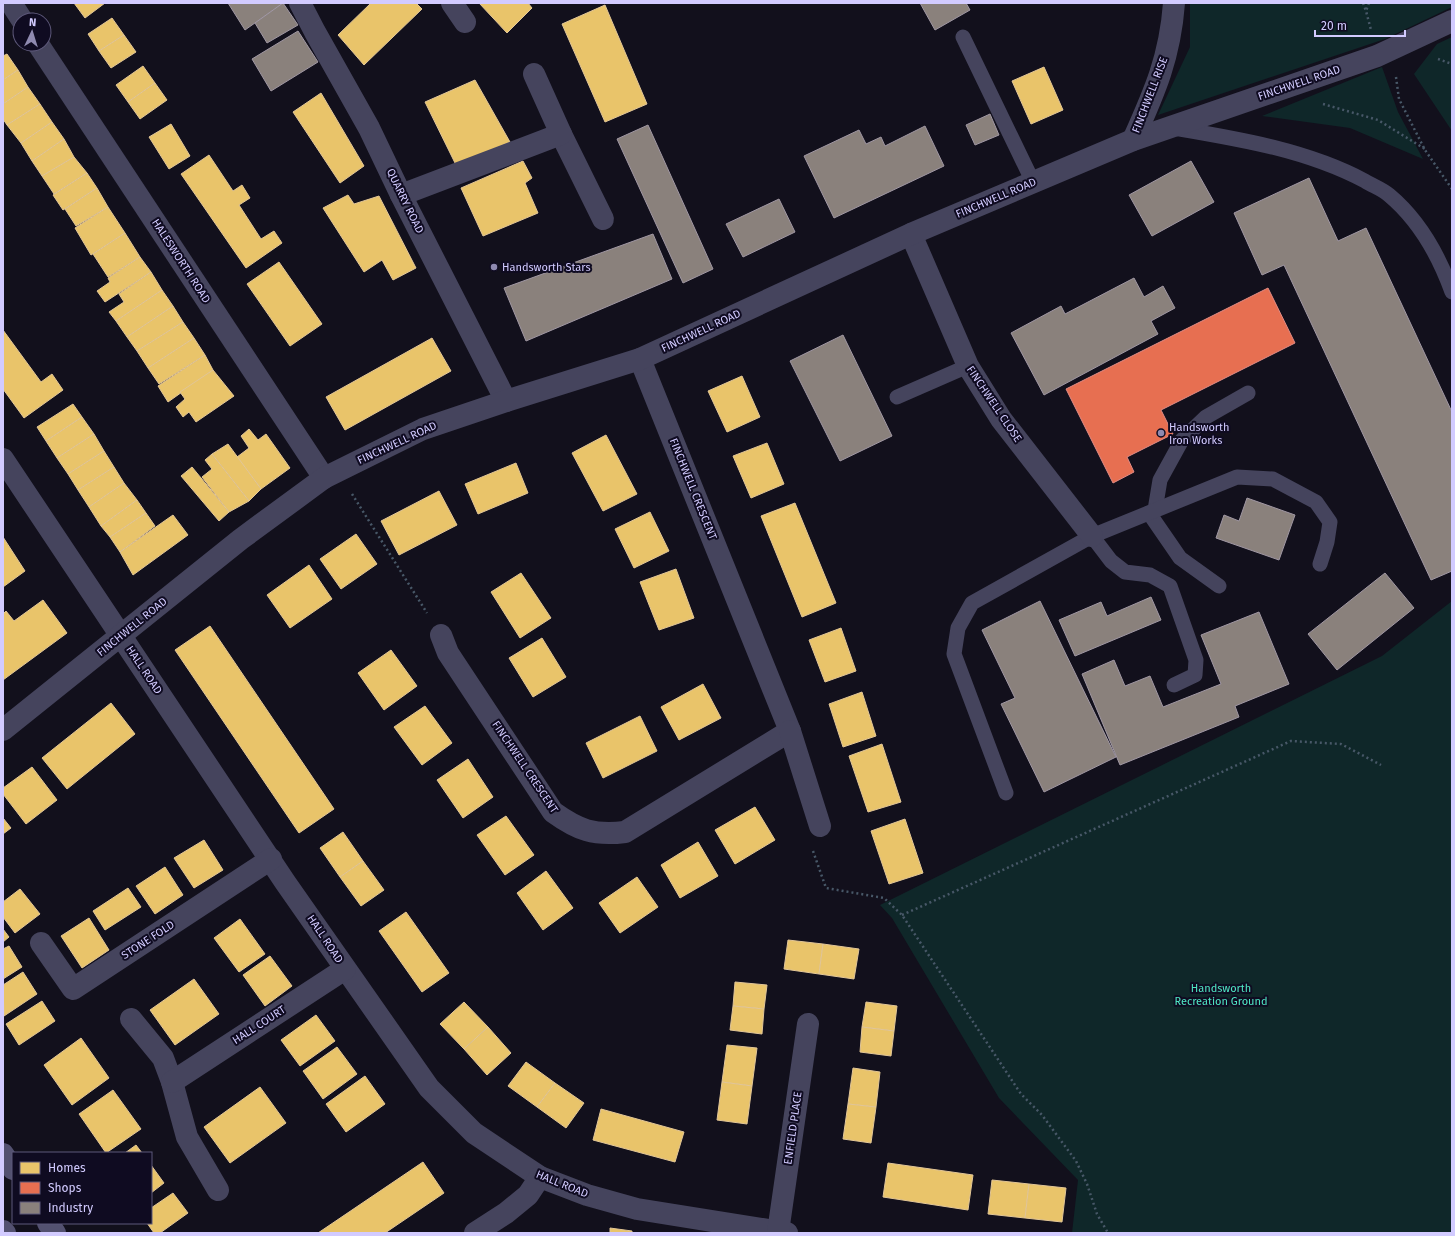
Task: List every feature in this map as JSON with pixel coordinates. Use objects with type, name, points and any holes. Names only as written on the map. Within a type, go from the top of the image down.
[{"type":"main road","points":[[3,1154],[12,1168]]},
{"type":"main road","points":[[49,1224],[55,1233]]},
{"type":"street","points":[[11,3],[17,12]]},
{"type":"street","name":"QUARRY ROAD","points":[[300,3],[369,128],[401,195],[506,401]]},
{"type":"street","points":[[452,3],[465,22]]},
{"type":"street","name":"FINCHWELL RISE","points":[[1133,140],[1158,82],[1166,58],[1172,30],[1174,3]]},
{"type":"street","name":"FINCHWELL ROAD","points":[[3,730],[242,539],[331,474],[423,429],[640,359],[911,234],[1133,140],[1377,56],[1452,20]]},
{"type":"street","name":"HALESWORTH ROAD","points":[[43,52],[331,474]]},
{"type":"street","points":[[534,74],[561,134],[603,219]]},
{"type":"street","points":[[401,195],[561,134]]},
{"type":"street","name":"FINCHWELL CLOSE","points":[[911,234],[968,366],[1001,419],[1092,536]]},
{"type":"street","name":"FINCHWELL CRESCENT","points":[[640,359],[790,731],[820,826]]},
{"type":"street","name":"HALL ROAD","points":[[3,458],[345,969],[429,1088],[474,1133],[540,1177],[587,1195],[637,1209],[782,1232]]},
{"type":"street","name":"FINCHWELL CRESCENT","points":[[441,635],[448,653],[553,812],[571,825],[590,832],[608,834],[625,832],[790,731]]},
{"type":"street","name":"STONE FOLD","points":[[41,943],[73,989],[271,859]]},
{"type":"street","name":"HALL COURT","points":[[172,1082],[345,969]]},
{"type":"street","points":[[131,1019],[163,1058],[172,1082],[187,1136],[218,1190]]},
{"type":"street","name":"ENFIELD PLACE","points":[[782,1232],[808,1024]]},
{"type":"street","points":[[475,1233],[506,1213],[528,1195],[540,1177]]},
{"type":"lane","points":[[963,37],[1033,182]]},
{"type":"lane","points":[[1169,127],[1229,137],[1298,154],[1348,172],[1388,194],[1418,224],[1443,266],[1452,292]]},
{"type":"lane","points":[[898,397],[968,366]]},
{"type":"lane","points":[[1219,586],[1180,558],[1152,512],[1160,480],[1182,440],[1206,417],[1248,393]]},
{"type":"lane","points":[[1006,793],[954,654],[958,628],[972,603],[1092,536],[1237,477],[1273,479],[1316,502],[1330,522],[1327,542],[1320,564]]},
{"type":"lane","points":[[1092,536],[1111,560],[1125,572],[1150,575],[1170,586],[1196,660],[1195,675],[1174,685]]},
{"type":"path","points":[[1362,3],[1366,11]]},
{"type":"path","points":[[1391,50],[1399,99],[1425,150],[1452,189]]},
{"type":"path","points":[[1316,104],[1324,104],[1378,120],[1425,150]]},
{"type":"path","points":[[331,474],[441,635]]},
{"type":"path","points":[[902,915],[1291,741],[1341,744],[1381,765]]},
{"type":"path","points":[[820,826],[808,836],[826,888],[884,898],[902,915],[1021,1094],[1042,1115],[1076,1161],[1087,1184],[1097,1214],[1108,1233]]},
{"type":"green space","points":[[1190,3],[1452,3],[1452,7],[1385,39],[1158,115],[1190,47]]},
{"type":"green space","points":[[1452,37],[1452,131],[1414,74],[1437,44]]},
{"type":"green space","points":[[1382,67],[1398,112],[1423,159],[1350,128],[1262,116]]},
{"type":"green space","name":"Handsworth Recreation Ground","points":[[1452,601],[1452,1233],[1072,1233],[1078,1180],[999,1098],[892,918],[880,905],[1382,656]]},
{"type":"building: Homes","points":[[74,3],[105,3],[85,18]]},
{"type":"building: Homes","points":[[371,3],[416,3],[422,9],[364,65],[338,35]]},
{"type":"building: Homes","points":[[479,3],[528,3],[532,8],[507,33]]},
{"type":"building: Homes","points":[[605,5],[647,104],[605,122],[562,24]]},
{"type":"building: Homes","points":[[112,18],[124,35],[99,51],[88,34]]},
{"type":"building: Homes","points":[[124,35],[136,52],[111,68],[99,51]]},
{"type":"building: Homes","points":[[7,54],[18,70],[3,80],[3,56]]},
{"type":"building: Homes","points":[[143,66],[155,83],[128,102],[116,85]]},
{"type":"building: Homes","points":[[1044,67],[1063,110],[1031,124],[1012,81]]},
{"type":"building: Homes","points":[[18,70],[28,87],[3,104],[3,80]]},
{"type":"building: Homes","points":[[475,80],[510,142],[456,165],[425,102]]},
{"type":"building: Homes","points":[[155,83],[167,100],[140,119],[128,102]]},
{"type":"building: Homes","points":[[28,87],[40,104],[7,125],[3,119],[3,104]]},
{"type":"building: Homes","points":[[321,93],[364,166],[340,183],[293,112]]},
{"type":"building: Homes","points":[[40,104],[52,122],[21,143],[7,125]]},
{"type":"building: Homes","points":[[52,122],[64,139],[32,161],[21,143]]},
{"type":"building: Homes","points":[[171,124],[190,156],[169,169],[149,137]]},
{"type":"building: Homes","points":[[64,139],[74,157],[42,176],[32,161]]},
{"type":"building: Homes","points":[[209,155],[233,191],[242,185],[250,198],[239,205],[261,239],[274,231],[282,243],[246,268],[181,174]]},
{"type":"building: Homes","points":[[74,157],[87,173],[54,194],[42,176]]},
{"type":"building: Homes","points":[[523,161],[532,178],[525,183],[538,213],[483,236],[461,188]]},
{"type":"building: Homes","points":[[87,173],[97,188],[63,210],[53,195]]},
{"type":"building: Homes","points":[[97,188],[108,207],[76,226],[65,209]]},
{"type":"building: Homes","points":[[348,195],[354,204],[379,196],[416,268],[393,280],[382,260],[364,272],[323,208]]},
{"type":"building: Homes","points":[[108,207],[125,233],[91,255],[75,228]]},
{"type":"building: Homes","points":[[125,233],[140,257],[108,277],[93,254]]},
{"type":"building: Homes","points":[[140,257],[151,272],[105,302],[97,291],[110,282],[108,278]]},
{"type":"building: Homes","points":[[279,262],[322,324],[290,346],[247,284]]},
{"type":"building: Homes","points":[[151,272],[162,290],[116,321],[109,312],[124,302],[119,294]]},
{"type":"building: Homes","points":[[162,290],[173,306],[127,337],[116,321]]},
{"type":"building: Homes","points":[[173,306],[183,322],[137,351],[127,337]]},
{"type":"building: Homes","points":[[183,322],[194,338],[148,368],[137,351]]},
{"type":"building: Homes","points":[[3,330],[41,382],[52,374],[63,390],[24,418],[3,389]]},
{"type":"building: Homes","points":[[194,338],[205,355],[159,384],[148,368]]},
{"type":"building: Homes","points":[[432,338],[451,371],[345,430],[326,397]]},
{"type":"building: Homes","points":[[205,355],[213,370],[168,402],[158,386]]},
{"type":"building: Homes","points":[[213,370],[234,396],[196,422],[189,412],[183,417],[176,407],[185,399],[180,392]]},
{"type":"building: Homes","points":[[742,376],[760,417],[727,432],[708,391]]},
{"type":"building: Homes","points":[[73,404],[82,417],[46,441],[37,427]]},
{"type":"building: Homes","points":[[82,417],[94,434],[57,458],[46,441]]},
{"type":"building: Homes","points":[[249,429],[258,440],[266,434],[290,468],[261,489],[237,457],[249,448],[241,436]]},
{"type":"building: Homes","points":[[94,434],[104,451],[68,474],[57,458]]},
{"type":"building: Homes","points":[[606,435],[637,494],[603,511],[572,453]]},
{"type":"building: Homes","points":[[767,443],[784,484],[751,498],[733,456]]},
{"type":"building: Homes","points":[[228,444],[261,489],[249,501],[212,454]]},
{"type":"building: Homes","points":[[104,451],[114,467],[78,490],[68,474]]},
{"type":"building: Homes","points":[[212,454],[249,501],[229,512],[202,477],[212,469],[205,460]]},
{"type":"building: Homes","points":[[516,463],[528,493],[478,514],[465,484]]},
{"type":"building: Homes","points":[[114,467],[124,483],[89,507],[78,490]]},
{"type":"building: Homes","points":[[192,467],[229,512],[219,521],[181,476]]},
{"type":"building: Homes","points":[[124,483],[137,500],[101,526],[89,507]]},
{"type":"building: Homes","points":[[439,491],[457,525],[399,555],[381,521]]},
{"type":"building: Homes","points":[[137,500],[146,513],[110,537],[101,526]]},
{"type":"building: Homes","points":[[795,503],[836,603],[802,617],[761,516]]},
{"type":"building: Homes","points":[[650,512],[669,551],[634,568],[615,529]]},
{"type":"building: Homes","points":[[146,513],[155,526],[120,552],[110,537]]},
{"type":"building: Homes","points":[[173,515],[188,535],[133,575],[120,552]]},
{"type":"building: Homes","points":[[356,534],[377,564],[341,589],[320,559]]},
{"type":"building: Homes","points":[[3,537],[25,571],[3,587]]},
{"type":"building: Homes","points":[[309,565],[332,599],[290,628],[267,595]]},
{"type":"building: Homes","points":[[676,569],[694,618],[659,630],[640,582]]},
{"type":"building: Homes","points":[[521,573],[551,618],[520,638],[491,592]]},
{"type":"building: Homes","points":[[43,600],[67,633],[3,680],[3,614],[6,611],[14,621]]},
{"type":"building: Homes","points":[[210,626],[334,809],[299,833],[175,650]]},
{"type":"building: Homes","points":[[841,628],[856,671],[825,682],[809,640]]},
{"type":"building: Homes","points":[[542,638],[566,677],[533,697],[509,658]]},
{"type":"building: Homes","points":[[391,650],[417,686],[384,710],[358,673]]},
{"type":"building: Homes","points":[[703,684],[721,718],[679,740],[661,707]]},
{"type":"building: Homes","points":[[862,692],[876,736],[843,747],[829,704]]},
{"type":"building: Homes","points":[[111,703],[135,734],[67,789],[42,758]]},
{"type":"building: Homes","points":[[425,706],[452,743],[422,765],[394,727]]},
{"type":"building: Homes","points":[[640,716],[657,751],[603,778],[586,743]]},
{"type":"building: Homes","points":[[882,744],[901,802],[868,812],[849,756]]},
{"type":"building: Homes","points":[[468,759],[493,797],[463,818],[437,780]]},
{"type":"building: Homes","points":[[32,767],[57,800],[26,824],[3,794],[3,788]]},
{"type":"building: Homes","points":[[755,807],[775,840],[735,864],[715,830]]},
{"type":"building: Homes","points":[[506,816],[534,855],[505,875],[477,835]]},
{"type":"building: Homes","points":[[3,818],[11,828],[3,834]]},
{"type":"building: Homes","points":[[905,819],[923,873],[889,884],[871,831]]},
{"type":"building: Homes","points":[[343,832],[363,861],[340,877],[320,848]]},
{"type":"building: Homes","points":[[204,840],[223,870],[194,888],[174,858]]},
{"type":"building: Homes","points":[[698,842],[718,876],[680,898],[661,865]]},
{"type":"building: Homes","points":[[363,861],[384,890],[361,906],[340,877]]},
{"type":"building: Homes","points":[[165,867],[183,895],[155,914],[136,886]]},
{"type":"building: Homes","points":[[546,871],[573,908],[543,930],[517,893]]},
{"type":"building: Homes","points":[[637,877],[658,907],[620,933],[599,903]]},
{"type":"building: Homes","points":[[128,888],[141,907],[105,930],[93,911]]},
{"type":"building: Homes","points":[[20,889],[40,914],[15,933],[3,917],[3,902]]},
{"type":"building: Homes","points":[[406,912],[449,973],[422,992],[379,931]]},
{"type":"building: Homes","points":[[89,918],[109,950],[82,968],[61,936]]},
{"type":"building: Homes","points":[[240,919],[265,954],[239,972],[214,938]]},
{"type":"building: Homes","points":[[3,929],[9,937],[3,942]]},
{"type":"building: Homes","points":[[788,940],[823,944],[819,974],[784,969]]},
{"type":"building: Homes","points":[[823,944],[859,949],[854,979],[819,974]]},
{"type":"building: Homes","points":[[9,946],[22,967],[3,979],[3,949]]},
{"type":"building: Homes","points":[[270,956],[292,986],[265,1006],[243,975]]},
{"type":"building: Homes","points":[[23,972],[37,994],[4,1016],[3,985]]},
{"type":"building: Homes","points":[[194,979],[219,1014],[175,1045],[150,1010]]},
{"type":"building: Homes","points":[[735,982],[767,985],[764,1009],[733,1006]]},
{"type":"building: Homes","points":[[42,1001],[55,1021],[19,1045],[6,1024]]},
{"type":"building: Homes","points":[[464,1002],[488,1027],[464,1049],[440,1024]]},
{"type":"building: Homes","points":[[866,1002],[897,1006],[894,1031],[862,1027]]},
{"type":"building: Homes","points":[[733,1006],[764,1009],[762,1034],[730,1030]]},
{"type":"building: Homes","points":[[316,1015],[335,1041],[300,1066],[281,1040]]},
{"type":"building: Homes","points":[[488,1027],[511,1053],[487,1075],[464,1049]]},
{"type":"building: Homes","points":[[862,1027],[894,1031],[891,1056],[860,1052]]},
{"type":"building: Homes","points":[[81,1038],[109,1078],[72,1105],[44,1065]]},
{"type":"building: Homes","points":[[727,1045],[757,1048],[752,1086],[722,1082]]},
{"type":"building: Homes","points":[[337,1047],[357,1074],[323,1099],[303,1071]]},
{"type":"building: Homes","points":[[526,1062],[555,1083],[537,1107],[508,1086]]},
{"type":"building: Homes","points":[[853,1068],[880,1072],[876,1107],[848,1104]]},
{"type":"building: Homes","points":[[365,1076],[385,1104],[346,1132],[326,1104]]},
{"type":"building: Homes","points":[[722,1082],[752,1086],[747,1124],[717,1120]]},
{"type":"building: Homes","points":[[555,1083],[584,1103],[566,1128],[537,1107]]},
{"type":"building: Homes","points":[[260,1087],[286,1123],[230,1163],[204,1127]]},
{"type":"building: Homes","points":[[113,1090],[141,1129],[105,1152],[79,1114]]},
{"type":"building: Homes","points":[[848,1104],[876,1107],[871,1143],[843,1139]]},
{"type":"building: Homes","points":[[601,1109],[684,1132],[675,1162],[593,1140]]},
{"type":"building: Homes","points":[[136,1145],[141,1152],[126,1152]]},
{"type":"building: Homes","points":[[423,1162],[444,1193],[385,1233],[318,1233]]},
{"type":"building: Homes","points":[[888,1163],[973,1175],[968,1210],[883,1197]]},
{"type":"building: Homes","points":[[152,1166],[164,1183],[152,1192]]},
{"type":"building: Homes","points":[[992,1180],[1029,1184],[1025,1218],[988,1214]]},
{"type":"building: Homes","points":[[1029,1184],[1066,1188],[1062,1222],[1025,1218]]},
{"type":"building: Homes","points":[[173,1193],[188,1213],[160,1233],[154,1233],[148,1224],[152,1224],[152,1207]]},
{"type":"building: Homes","points":[[610,1228],[632,1231],[632,1233],[610,1233]]},
{"type":"building: Shops","points":[[1268,288],[1295,343],[1161,410],[1173,434],[1127,457],[1134,472],[1113,483],[1066,389]]},
{"type":"building: Industry","points":[[228,3],[283,3],[245,30]]},
{"type":"building: Industry","points":[[283,3],[298,25],[267,43],[255,23]]},
{"type":"building: Industry","points":[[920,3],[966,3],[970,10],[935,30]]},
{"type":"building: Industry","points":[[298,31],[318,62],[271,91],[252,59]]},
{"type":"building: Industry","points":[[990,114],[999,135],[975,145],[966,125]]},
{"type":"building: Industry","points":[[648,125],[713,269],[683,283],[617,139]]},
{"type":"building: Industry","points":[[925,126],[944,166],[834,218],[804,156],[859,130],[866,144],[881,137],[885,146]]},
{"type":"building: Industry","points":[[1191,161],[1214,202],[1152,236],[1129,195]]},
{"type":"building: Industry","points":[[1309,178],[1338,241],[1366,228],[1452,412],[1452,571],[1431,580],[1284,265],[1262,275],[1234,213]]},
{"type":"building: Industry","points":[[779,199],[795,232],[743,257],[726,224]]},
{"type":"building: Industry","points":[[653,234],[672,279],[526,341],[504,288]]},
{"type":"building: Industry","points":[[1134,278],[1144,297],[1163,286],[1175,308],[1151,321],[1158,334],[1044,395],[1011,333],[1061,306],[1065,314]]},
{"type":"building: Industry","points":[[843,335],[892,436],[840,461],[790,361]]},
{"type":"building: Industry","points":[[1247,498],[1295,515],[1279,560],[1216,538],[1224,515],[1239,521]]},
{"type":"building: Industry","points":[[1385,573],[1414,608],[1337,670],[1308,634]]},
{"type":"building: Industry","points":[[1151,597],[1161,620],[1075,656],[1059,620],[1101,602],[1107,616]]},
{"type":"building: Industry","points":[[1040,601],[1116,757],[1044,792],[1001,704],[1015,698],[982,630]]},
{"type":"building: Industry","points":[[1259,612],[1289,684],[1235,706],[1239,717],[1120,765],[1082,674],[1114,660],[1125,686],[1150,676],[1163,707],[1221,684],[1201,635]]},
{"type":"place","name":"Handsworth Stars","points":[[494,267]]},
{"type":"place","name":"Handsworth Iron Works","points":[[1161,433]]}]
